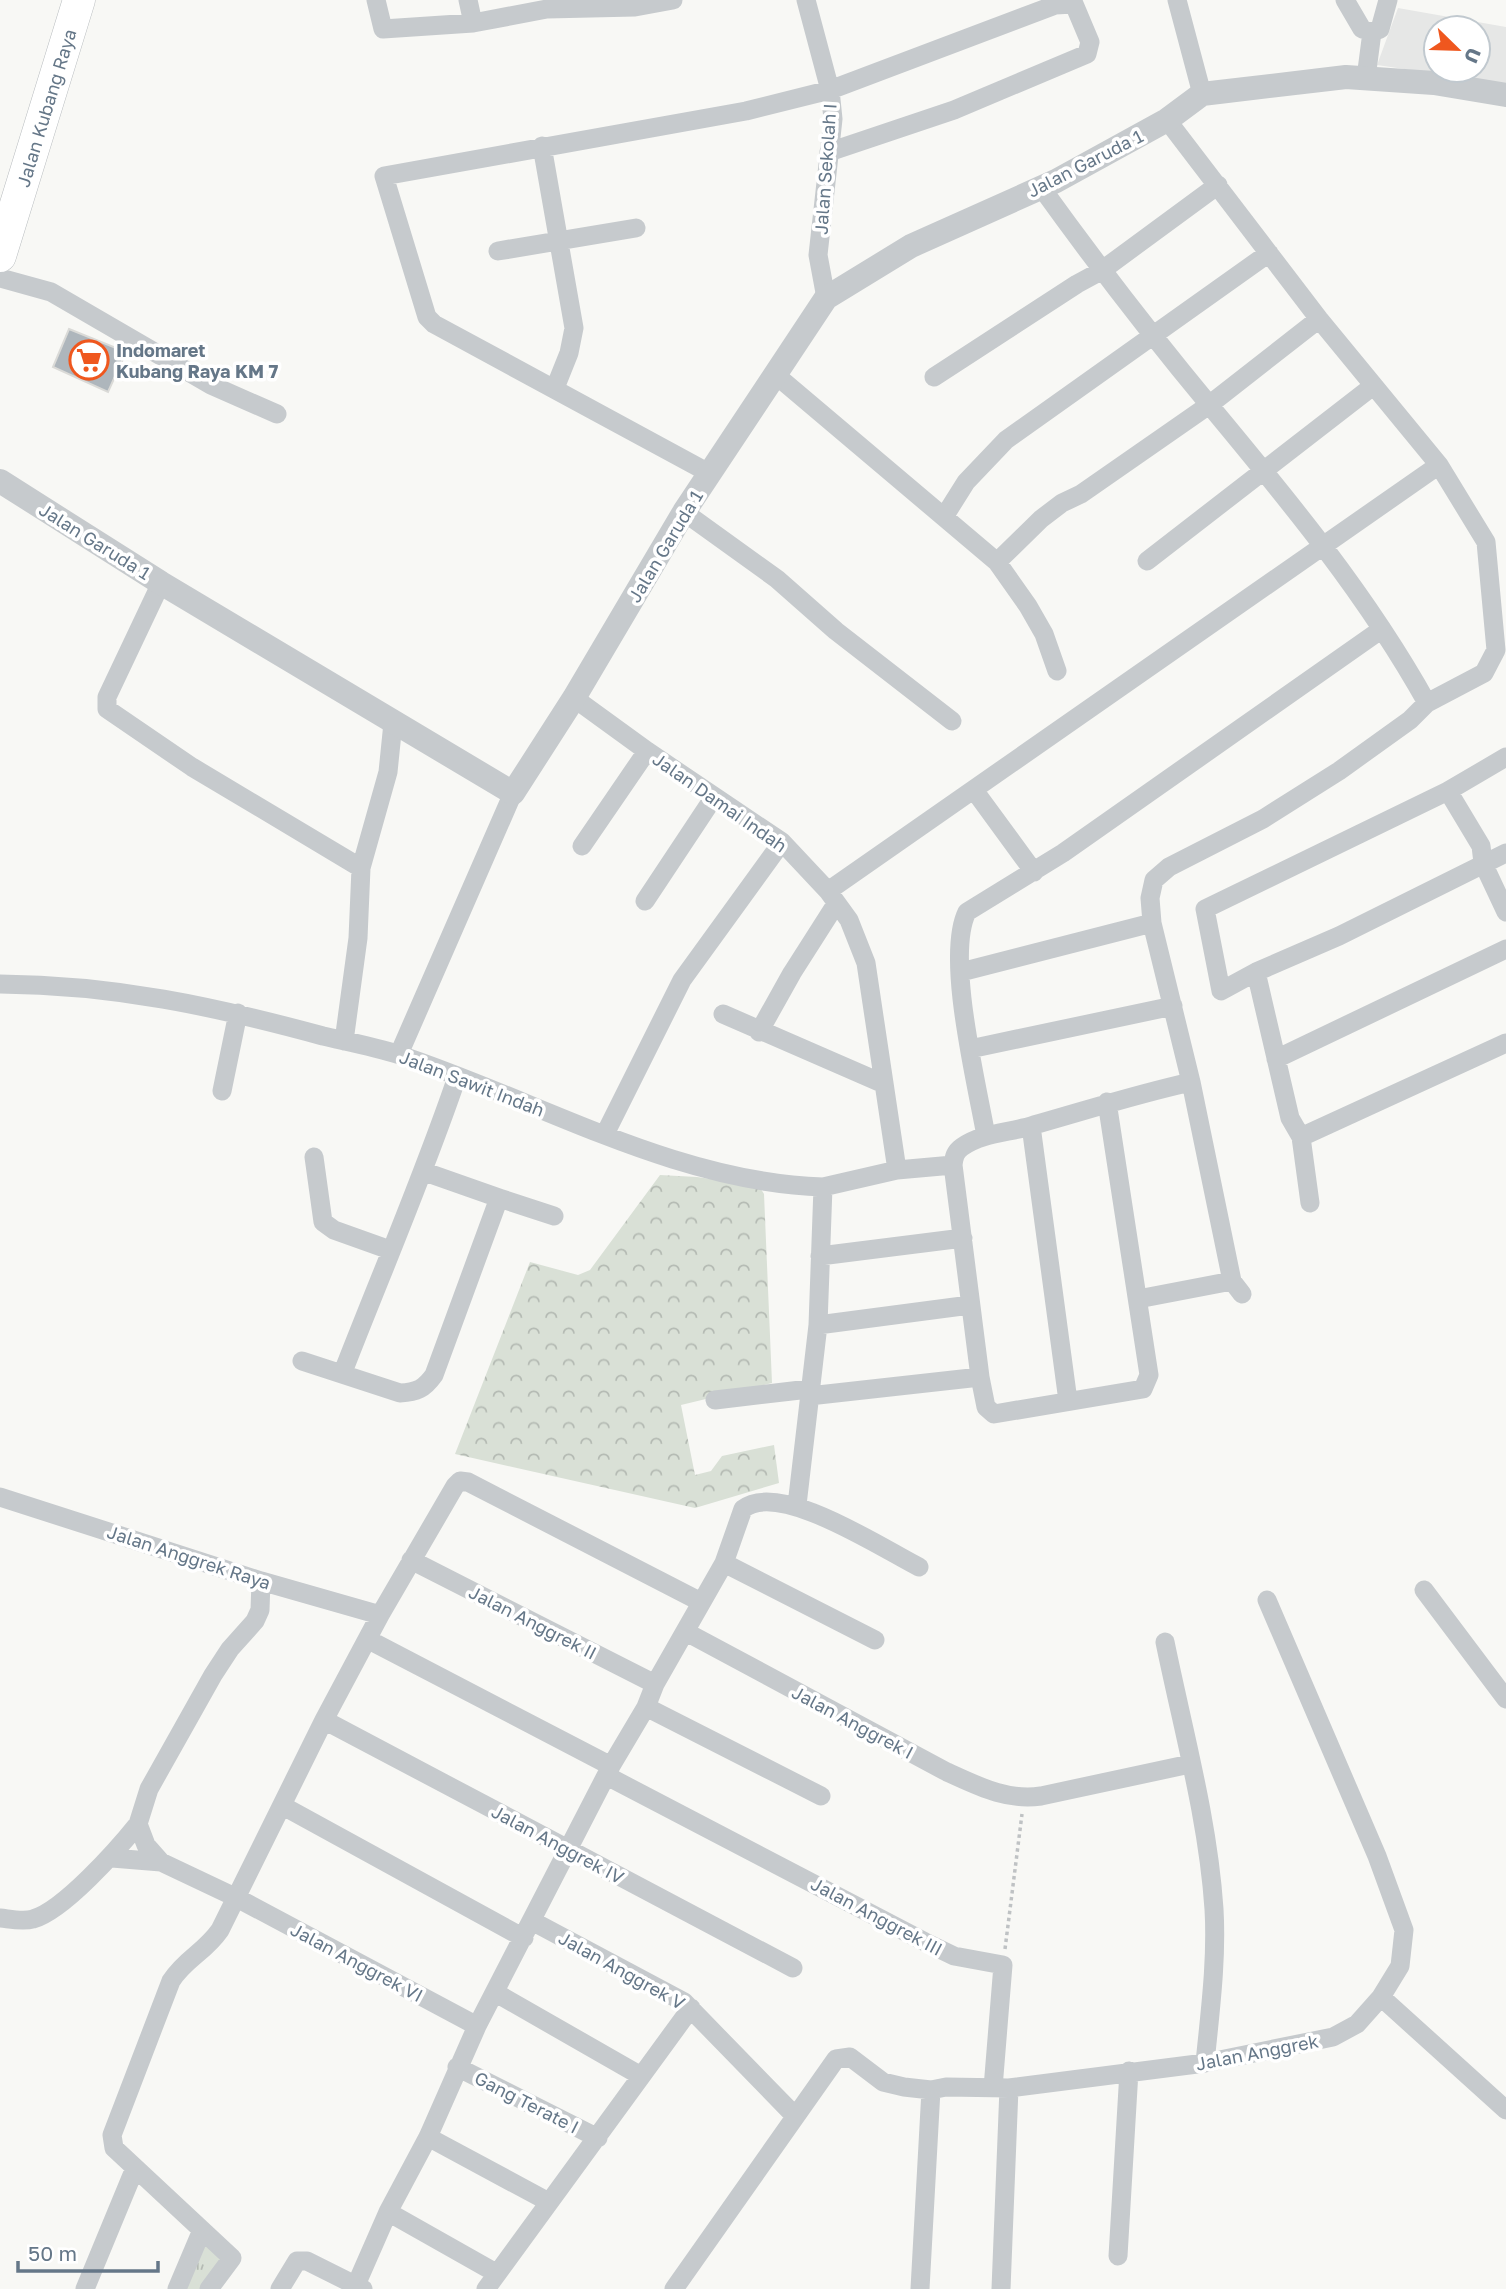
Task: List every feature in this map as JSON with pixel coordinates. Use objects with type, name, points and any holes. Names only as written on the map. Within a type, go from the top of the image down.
[{"type":"highway","name":"Jalan Kubang Raya","points":[[0,256],[79,0]]},
{"type":"street","points":[[376,0],[383,29],[472,23],[547,5],[673,0]]},
{"type":"street","points":[[468,0],[472,23]]},
{"type":"street","name":"Jalan Sekolah I","points":[[806,0],[830,90],[833,119],[818,255],[826,299]]},
{"type":"street","points":[[1177,0],[1202,94]]},
{"type":"street","points":[[1345,0],[1363,29],[1371,32],[1380,29],[1388,0]]},
{"type":"street","points":[[709,473],[427,317],[384,176],[746,111],[830,90],[1065,2],[1073,4],[1090,41],[1087,54],[966,105],[829,152]]},
{"type":"street","points":[[1366,78],[1371,32]]},
{"type":"street","name":"Jalan Garuda 1","points":[[0,481],[161,583],[513,793],[574,698],[684,512],[826,299],[911,246],[1041,187],[1167,120],[1202,94],[1346,77],[1434,83],[1506,95]]},
{"type":"street","points":[[1138,1299],[1237,1287],[1152,923],[1150,898],[1154,880],[1169,867],[1285,806],[1359,757],[1410,720],[1427,704],[1484,673],[1496,650],[1486,542],[1439,465],[1319,319],[1167,120]]},
{"type":"street","points":[[542,146],[574,328],[569,353],[555,388]]},
{"type":"street","points":[[934,377],[1101,271],[1218,185]]},
{"type":"street","points":[[1041,187],[1101,271],[1325,545],[1382,629],[1427,704]]},
{"type":"street","points":[[498,251],[636,228]]},
{"type":"street","points":[[944,517],[966,482],[1006,440],[1269,253]]},
{"type":"street","points":[[0,278],[51,292],[200,378],[276,414]]},
{"type":"street","points":[[996,562],[1062,503],[1081,494],[1209,405],[1319,319]]},
{"type":"street","points":[[777,376],[996,562],[1028,606],[1044,634],[1057,671]]},
{"type":"street","points":[[1147,561],[1373,386]]},
{"type":"street","points":[[759,1032],[832,898],[974,790],[1439,465]]},
{"type":"street","points":[[684,512],[777,579],[836,631],[953,721]]},
{"type":"street","points":[[161,583],[107,697],[107,709],[192,767],[361,868]]},
{"type":"street","points":[[986,1136],[970,1049],[961,972],[961,924],[967,912],[1034,872],[1382,629]]},
{"type":"street","name":"Jalan Damai Indah","points":[[574,698],[782,842],[849,920],[864,951],[898,1170]]},
{"type":"street","points":[[344,1041],[358,938],[361,868],[388,772],[393,723]]},
{"type":"street","points":[[582,846],[647,751]]},
{"type":"street","points":[[1506,757],[1448,791],[1205,908],[1221,991],[1506,853]]},
{"type":"street","points":[[974,790],[1034,872]]},
{"type":"street","points":[[1448,791],[1481,846],[1483,863],[1506,912]]},
{"type":"street","points":[[399,1054],[513,793]]},
{"type":"street","points":[[645,901],[714,797]]},
{"type":"street","points":[[605,1134],[682,979],[782,842]]},
{"type":"street","points":[[961,972],[1152,923]]},
{"type":"street","points":[[1276,1059],[1506,949]]},
{"type":"street","points":[[1256,972],[1290,1118],[1301,1138],[1310,1203]]},
{"type":"street","name":"Jalan Sawit Indah","points":[[0,984],[109,989],[238,1013],[399,1054],[605,1134],[709,1170],[778,1185],[823,1187],[898,1170],[953,1165]]},
{"type":"street","points":[[970,1049],[1173,1006]]},
{"type":"street","points":[[222,1091],[238,1013]]},
{"type":"street","points":[[723,1014],[759,1032],[884,1084]]},
{"type":"street","points":[[1301,1138],[1506,1043]]},
{"type":"street","points":[[343,1372],[390,1250],[425,1172],[457,1077]]},
{"type":"street","points":[[1107,1102],[1138,1299],[1147,1384],[1143,1389],[994,1414],[986,1407],[970,1305],[953,1165],[955,1154],[961,1147],[986,1136],[1031,1126],[1107,1102],[1191,1082]]},
{"type":"street","points":[[1031,1126],[1068,1401]]},
{"type":"street","points":[[314,1157],[323,1222],[334,1230],[390,1250]]},
{"type":"street","points":[[425,1172],[554,1216]]},
{"type":"street","points":[[798,1495],[818,1325],[823,1187]]},
{"type":"street","points":[[302,1360],[400,1393],[416,1392],[426,1386],[434,1375],[499,1198]]},
{"type":"street","points":[[820,1256],[963,1238]]},
{"type":"street","points":[[818,1325],[970,1305]]},
{"type":"street","points":[[715,1400],[981,1377]]},
{"type":"street","points":[[209,2289],[232,2258],[114,2148],[112,2135],[124,2097],[171,1981],[183,1963],[207,1949],[237,1898],[324,1720],[380,1615],[460,1481],[468,1482],[701,1602]]},
{"type":"street","points":[[280,2289],[297,2261],[307,2260],[359,2287],[388,2212],[428,2137],[477,2026],[609,1771],[646,1707],[655,1684],[724,1563],[747,1506],[798,1495],[919,1567]]},
{"type":"street","name":"Jalan Anggrek Raya","points":[[0,1497],[261,1581],[380,1615]]},
{"type":"street","name":"Jalan Anggrek II","points":[[411,1560],[655,1684]]},
{"type":"street","points":[[724,1563],[875,1640]]},
{"type":"street","points":[[0,1918],[31,1920],[50,1913],[112,1858],[138,1824],[149,1789],[194,1708],[230,1649],[255,1621],[260,1610],[261,1581]]},
{"type":"street","points":[[1424,1590],[1506,1699]]},
{"type":"street","name":"Jalan Anggrek","points":[[795,2116],[836,2059],[844,2056],[850,2057],[883,2082],[931,2090],[946,2087],[1001,2088],[1205,2063],[1333,2037],[1357,2024],[1381,1997],[1400,1966],[1404,1930],[1377,1856],[1267,1600]]},
{"type":"street","name":"Jalan Anggrek I","points":[[686,1632],[947,1772],[990,1792],[1024,1798]]},
{"type":"street","name":"Jalan Anggrek III","points":[[369,1640],[925,1942],[954,1956],[1003,1965]]},
{"type":"street","points":[[1165,1642],[1207,1850],[1214,1909],[1214,1965],[1205,2063]]},
{"type":"street","points":[[646,1707],[821,1796]]},
{"type":"street","name":"Jalan Anggrek IV","points":[[324,1720],[793,1968]]},
{"type":"street","points":[[1024,1798],[1099,1785],[1189,1764]]},
{"type":"street","name":"Jalan Anggrek V","points":[[283,1806],[528,1930],[691,2008],[795,2116]]},
{"type":"street","points":[[138,1824],[146,1844],[161,1862]]},
{"type":"street","points":[[112,1858],[161,1862]]},
{"type":"street","name":"Jalan Anggrek VI","points":[[161,1862],[237,1898],[477,2026]]},
{"type":"street","points":[[1001,2289],[1003,1965]]},
{"type":"street","points":[[496,1993],[641,2076]]},
{"type":"street","points":[[1381,1997],[1506,2110]]},
{"type":"street","points":[[388,2212],[491,2281],[547,2201],[598,2138],[691,2008]]},
{"type":"street","name":"Gang Terate I","points":[[457,2067],[598,2138]]},
{"type":"street","points":[[1118,2256],[1129,2071]]},
{"type":"street","points":[[920,2289],[931,2090]]},
{"type":"street","points":[[674,2289],[795,2116]]},
{"type":"street","points":[[428,2137],[547,2201]]},
{"type":"street","points":[[85,2289],[135,2168]]},
{"type":"street","points":[[177,2289],[202,2230]]},
{"type":"path","points":[[1003,1965],[1024,1798]]},
{"type":"shaded area","points":[[1398,8],[1432,14],[1422,14],[1422,72],[1377,65]]},
{"type":"shaded area","points":[[1492,25],[1506,27],[1506,84],[1492,82]]},
{"type":"green space","points":[[660,1175],[759,1186],[764,1194],[772,1383],[681,1405],[695,1475],[711,1471],[722,1456],[774,1445],[779,1483],[695,1508],[455,1454],[530,1262],[578,1275],[590,1270]]},
{"type":"green space","points":[[203,2243],[224,2258],[201,2289],[185,2289]]},
{"type":"building","name":"Indomaret Kubang Raya KM 7","points":[[69,329],[126,352],[108,392],[53,367]]},
{"type":"place","name":"Indomaret Kubang Raya KM 7","points":[[89,360]]}]
